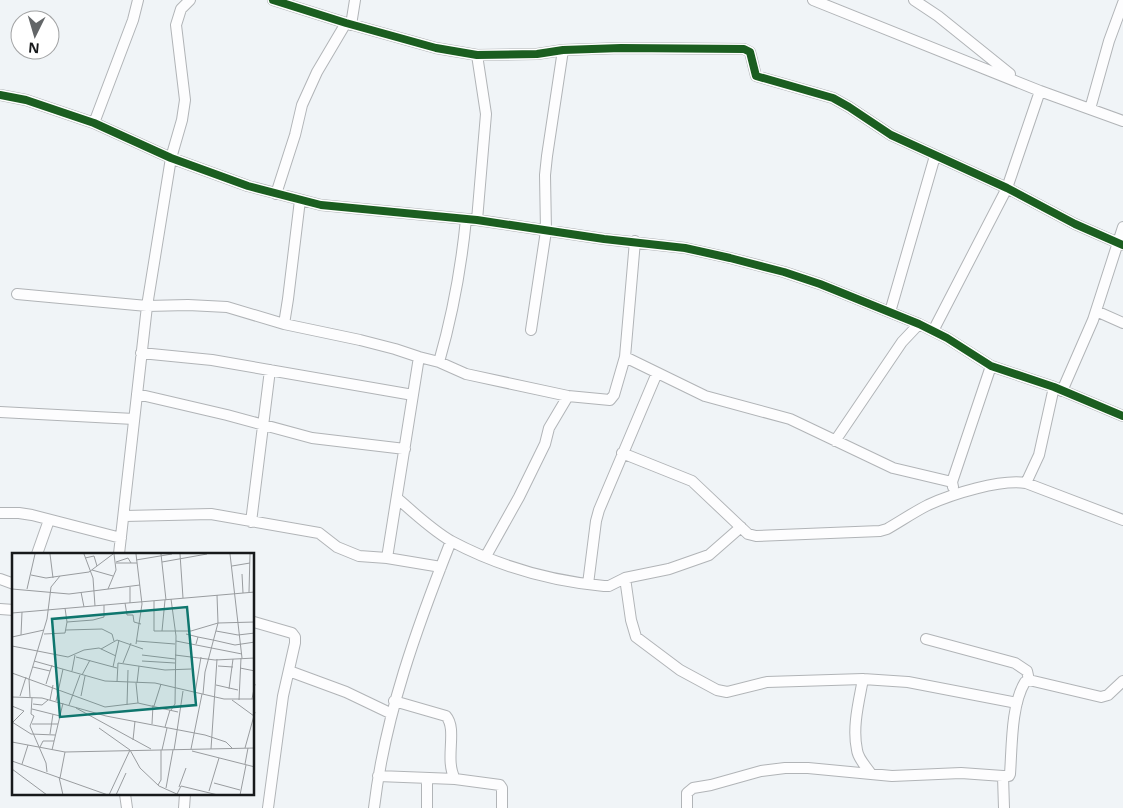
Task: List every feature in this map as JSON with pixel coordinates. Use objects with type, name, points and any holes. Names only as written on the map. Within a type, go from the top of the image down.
[{"type":"street","points":[[94,123],[138,0]]},
{"type":"street","points":[[119,553],[125,516],[141,353],[171,158],[182,120],[184,100],[176,24],[181,9],[190,0]]},
{"type":"street","points":[[273,0],[348,24],[436,48],[477,55],[537,54],[563,50],[621,48],[744,49],[750,52],[756,76],[833,98],[849,106],[891,135],[1006,188],[1120,244]]},
{"type":"street","points":[[276,194],[295,135],[302,105],[317,72],[348,24],[355,0]]},
{"type":"street","points":[[812,0],[1019,81],[1040,91],[1123,121]]},
{"type":"street","points":[[914,0],[938,16],[1019,81]]},
{"type":"street","points":[[1090,109],[1109,41],[1123,3]]},
{"type":"street","points":[[531,330],[546,231],[545,175],[547,156],[563,50]]},
{"type":"street","points":[[477,55],[486,114],[477,220]]},
{"type":"street","points":[[934,331],[1006,188],[1040,91]]},
{"type":"street","points":[[0,96],[26,100],[94,123],[171,158],[248,186],[330,207],[477,220],[546,231],[635,241],[685,248],[768,268],[820,284],[919,324],[934,331],[991,366],[1058,389],[1123,416]]},
{"type":"street","points":[[890,312],[935,156]]},
{"type":"street","points":[[284,324],[300,200]]},
{"type":"street","points":[[439,362],[452,318],[461,270],[466,220]]},
{"type":"street","points":[[1026,482],[1041,447],[1058,389],[1096,311],[1120,244],[1123,227]]},
{"type":"street","points":[[17,294],[148,306],[215,305],[284,324],[395,349],[439,362],[466,374],[568,396],[610,400],[613,398],[625,357],[635,241]]},
{"type":"street","points":[[1096,311],[1123,322]]},
{"type":"street","points":[[836,441],[902,342],[919,324]]},
{"type":"street","points":[[141,353],[212,360],[413,395]]},
{"type":"street","points":[[387,558],[418,357]]},
{"type":"street","points":[[625,357],[705,396],[790,419],[893,468],[952,482]]},
{"type":"street","points":[[954,496],[952,482],[991,366]]},
{"type":"street","points":[[251,522],[265,425],[270,370]]},
{"type":"street","points":[[588,584],[596,521],[656,373]]},
{"type":"street","points":[[137,394],[312,438],[405,450]]},
{"type":"street","points":[[486,556],[541,453],[549,428],[568,396]]},
{"type":"street","points":[[0,412],[134,419]]},
{"type":"street","points":[[622,454],[692,481],[748,534],[756,536],[872,532],[887,528],[928,505],[954,496],[1016,481],[1026,482],[1123,520]]},
{"type":"street","points":[[397,498],[451,541],[512,568],[552,578],[609,586],[625,578],[669,569],[709,555],[741,527]]},
{"type":"street","points":[[0,513],[19,513],[121,538]]},
{"type":"street","points":[[125,516],[203,513],[319,533],[351,553],[373,558],[387,558],[441,567]]},
{"type":"street","points":[[37,553],[49,520]]},
{"type":"street","points":[[374,808],[378,776],[394,701],[451,541]]},
{"type":"street","points":[[625,578],[631,620],[636,636],[680,670],[717,690],[727,692],[767,682],[863,679],[908,682],[1018,703]]},
{"type":"street","points":[[0,579],[12,583]]},
{"type":"street","points":[[255,622],[292,633],[295,637],[283,696],[268,808]]},
{"type":"street","points":[[926,639],[1015,664],[1027,672],[1029,680]]},
{"type":"street","points":[[288,671],[346,692],[392,714]]},
{"type":"street","points":[[863,679],[857,716],[857,750],[871,774]]},
{"type":"street","points":[[687,808],[687,793],[692,788],[711,785],[761,771],[784,768],[808,768],[892,776],[961,773],[1009,776],[1018,703],[1022,686],[1025,682],[1029,680],[1102,697],[1108,695],[1123,681]]},
{"type":"street","points":[[394,701],[438,712],[449,720],[451,724],[450,769],[455,779]]},
{"type":"street","points":[[378,776],[455,779],[500,785],[502,788],[502,808]]},
{"type":"street","points":[[1002,776],[1004,808]]},
{"type":"street","points":[[427,778],[427,808]]},
{"type":"cycle path","points":[[273,0],[436,48],[477,55],[537,54],[563,50],[621,48],[744,49],[750,52],[756,76],[833,98],[891,135],[1007,188],[1075,224],[1123,245]]},
{"type":"cycle path","points":[[0,95],[26,100],[94,123],[171,158],[248,186],[321,205],[477,220],[604,239],[685,248],[784,272],[820,284],[919,324],[947,338],[991,366],[1054,387],[1123,416]]}]
